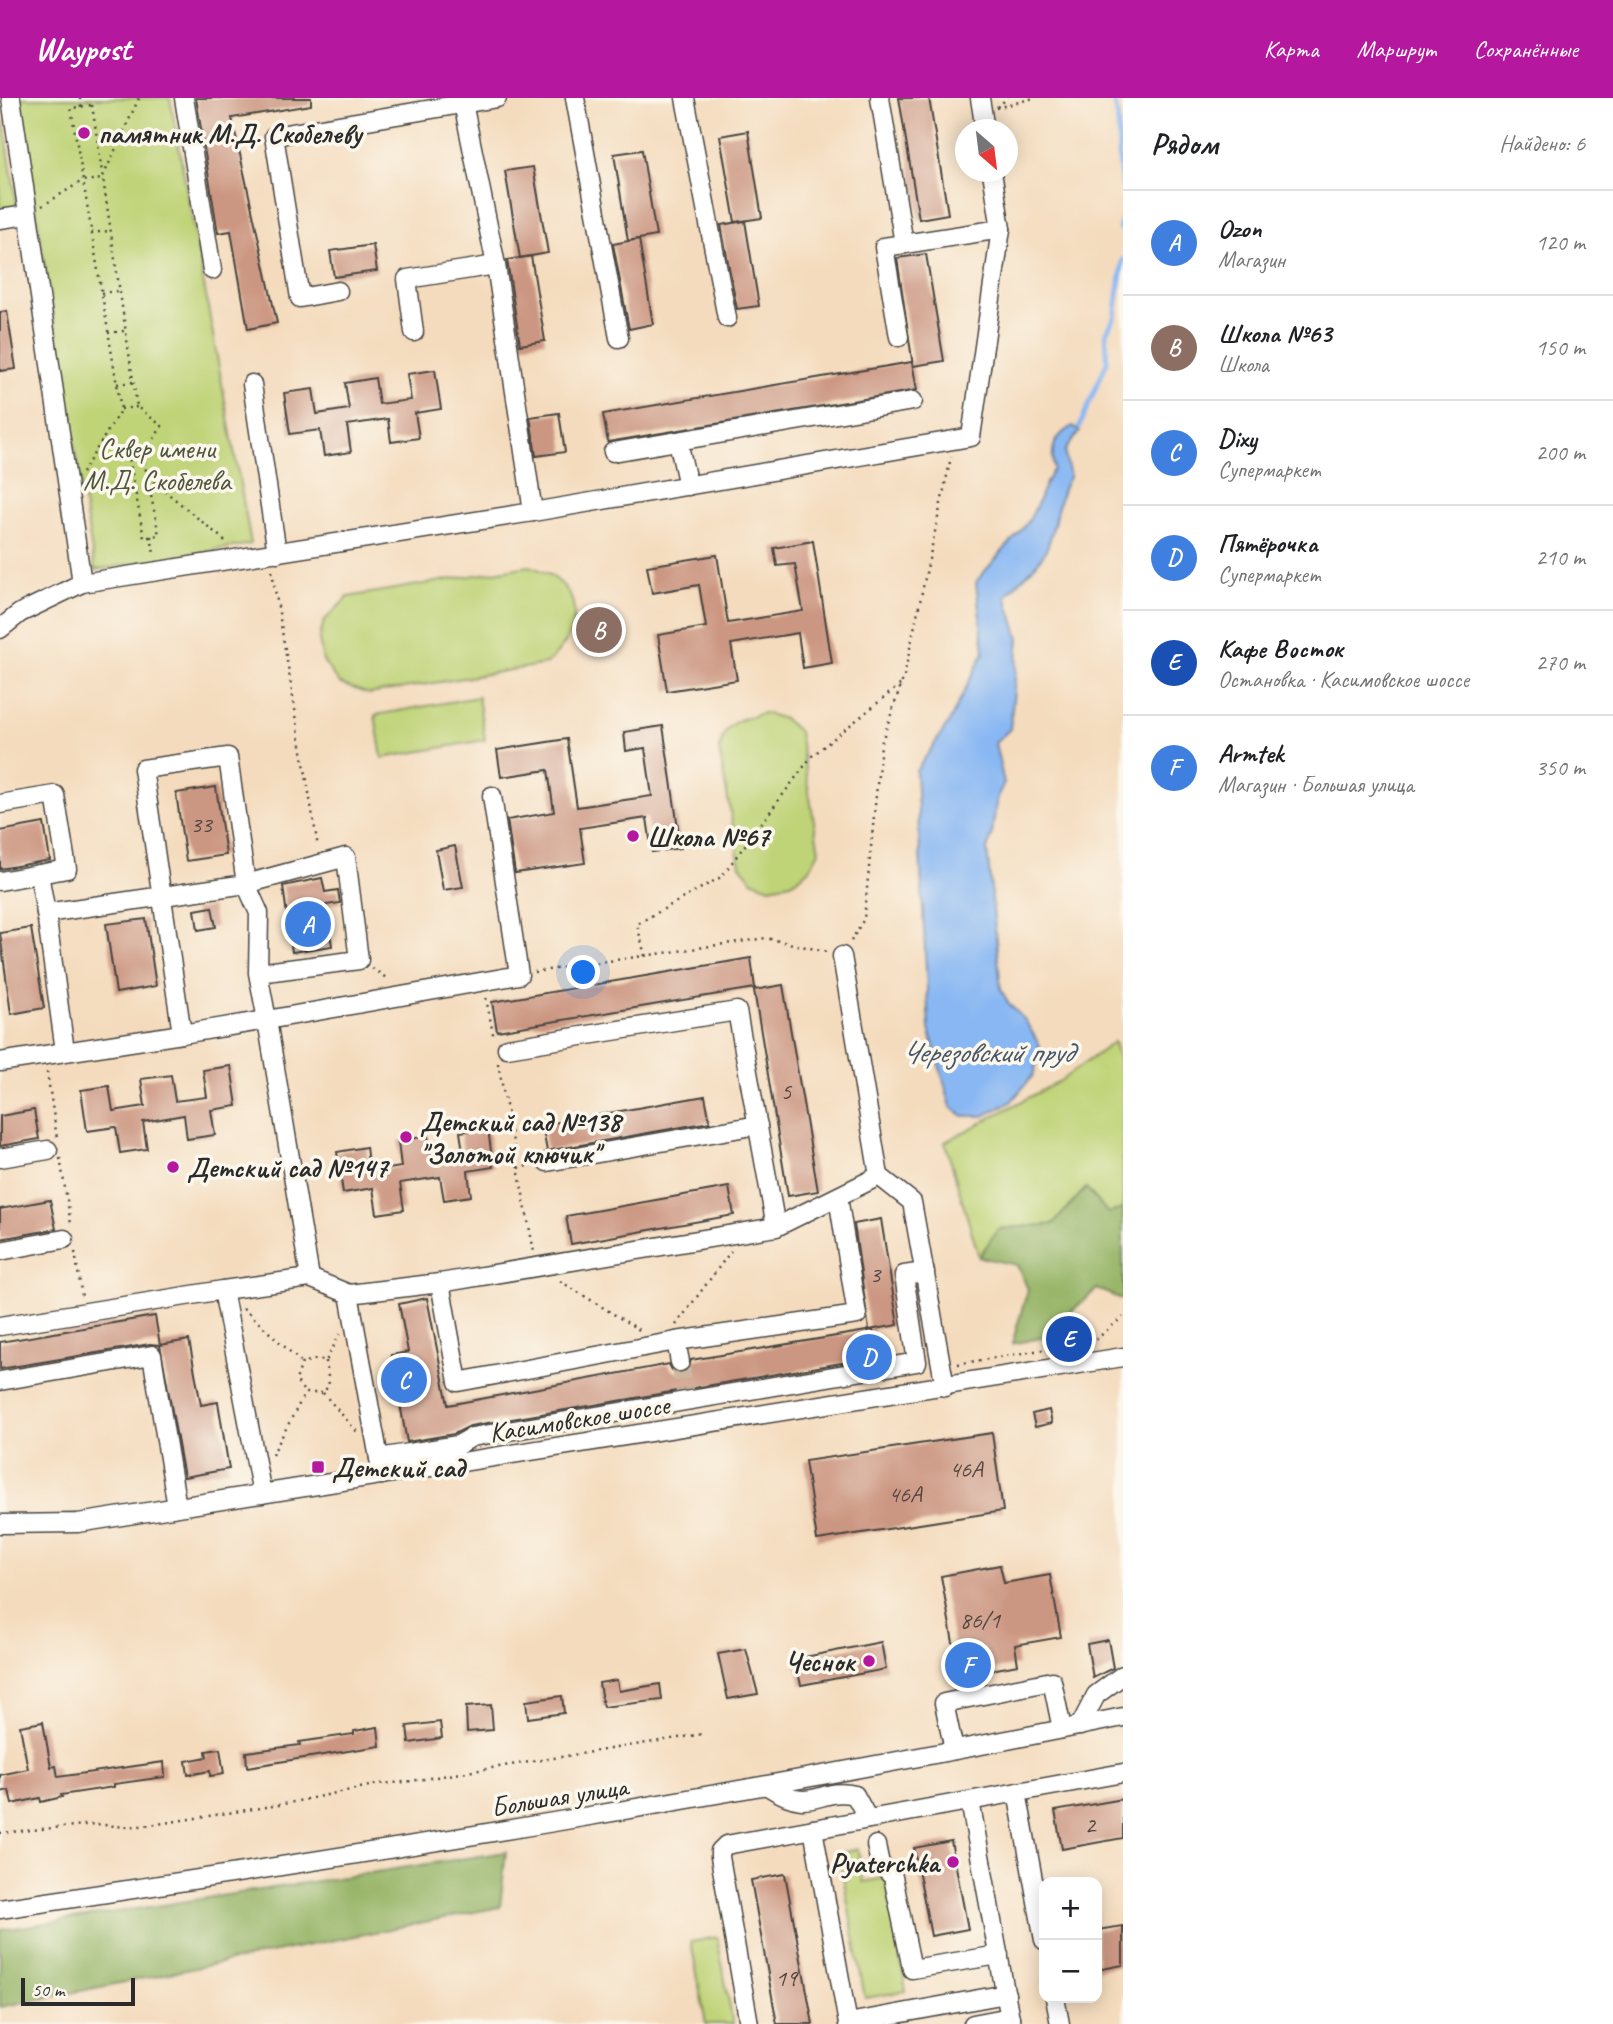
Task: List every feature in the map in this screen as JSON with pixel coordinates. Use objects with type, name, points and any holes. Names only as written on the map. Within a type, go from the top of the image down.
[{"type":"street","points":[[184,98],[212,270]]},
{"type":"street","points":[[338,291],[300,298],[274,136],[462,101],[496,98]]},
{"type":"street","points":[[575,98],[619,338]]},
{"type":"street","points":[[685,98],[727,318]]},
{"type":"street","points":[[880,98],[904,244]]},
{"type":"street","points":[[979,98],[983,119]]},
{"type":"street","points":[[462,101],[496,265],[533,512]]},
{"type":"street","points":[[8,111],[27,215],[82,583]]},
{"type":"street","points":[[3,622],[82,583],[533,512],[971,438],[1001,229],[994,182]]},
{"type":"street","points":[[0,219],[27,215]]},
{"type":"street","points":[[899,337],[884,247],[1001,229]]},
{"type":"street","points":[[414,332],[407,279],[496,265]]},
{"type":"street","points":[[252,384],[273,553]]},
{"type":"street","points":[[613,452],[912,401]]},
{"type":"street","points":[[678,441],[688,486]]},
{"type":"street","points":[[182,1034],[144,769],[229,757],[246,884],[259,913],[258,973],[310,1278]]},
{"type":"street","points":[[0,804],[55,795],[68,869],[0,881]]},
{"type":"street","points":[[0,1062],[267,1020],[519,975],[492,796]]},
{"type":"street","points":[[46,913],[246,884],[346,857],[359,960],[258,973]]},
{"type":"street","points":[[39,874],[65,1051]]},
{"type":"street","points":[[842,956],[879,1176],[912,1202],[945,1387]]},
{"type":"street","points":[[500,1053],[737,1011],[776,1227]]},
{"type":"street","points":[[547,1162],[758,1125]]},
{"type":"street","points":[[0,1158],[48,1150]]},
{"type":"street","points":[[0,1326],[310,1278],[351,1302],[440,1283],[776,1227],[879,1176]]},
{"type":"street","points":[[440,1283],[458,1382],[669,1343],[857,1315],[838,1197]]},
{"type":"street","points":[[0,1251],[70,1238]]},
{"type":"street","points":[[351,1302],[381,1466],[458,1445],[472,1437],[686,1397],[917,1362],[904,1275],[925,1272]]},
{"type":"street","points":[[223,1290],[261,1486]]},
{"type":"street","points":[[669,1343],[680,1362]]},
{"type":"street","points":[[0,1381],[152,1355],[177,1507]]},
{"type":"street","name":"Касимовское шоссе","points":[[0,1524],[78,1523],[177,1507],[261,1486],[381,1466],[691,1427],[1123,1357]]},
{"type":"street","points":[[686,1397],[691,1427]]},
{"type":"street","points":[[1080,1726],[1096,1695],[1123,1675]]},
{"type":"street","points":[[954,1751],[944,1703],[1052,1681],[1062,1729]]},
{"type":"street","name":"Большая улица","points":[[0,1909],[387,1852],[769,1787],[1123,1717]]},
{"type":"street","points":[[749,2024],[720,1857],[720,1851],[726,1845],[1123,1773]]},
{"type":"street","points":[[769,1787],[789,1800],[810,1801],[844,1793],[855,1796],[868,1819]]},
{"type":"street","points":[[1017,1792],[1039,1913]]},
{"type":"street","points":[[970,1801],[1011,2021],[973,2024]]},
{"type":"street","points":[[813,1829],[848,2024],[906,2019],[1006,1994]]},
{"type":"street","points":[[876,1845],[880,1864],[893,1877],[912,1969],[999,1955]]},
{"type":"street","points":[[1056,2003],[1060,2024]]},
{"type":"path","points":[[80,98],[81,107]]},
{"type":"path","points":[[102,179],[139,98]]},
{"type":"path","points":[[1008,98],[995,109],[1034,98]]},
{"type":"path","points":[[69,495],[104,437],[121,409],[71,108],[92,105],[117,291],[137,407],[162,426],[143,456],[159,535],[144,538],[129,458],[104,437]]},
{"type":"path","points":[[27,215],[82,181],[102,179]]},
{"type":"path","points":[[91,234],[109,231]]},
{"type":"path","points":[[101,293],[117,291]]},
{"type":"path","points":[[108,333],[124,331]]},
{"type":"path","points":[[117,384],[133,382]]},
{"type":"path","points":[[121,409],[137,407]]},
{"type":"path","points":[[519,975],[766,939],[842,956],[864,919],[881,744],[901,684],[955,440]]},
{"type":"path","points":[[129,458],[143,456]]},
{"type":"path","points":[[147,476],[245,558]]},
{"type":"path","points":[[135,489],[149,486]]},
{"type":"path","points":[[273,553],[321,863]]},
{"type":"path","points":[[645,956],[637,924],[721,877],[812,756],[901,684]]},
{"type":"path","points":[[359,960],[409,994]]},
{"type":"path","points":[[483,981],[500,1053],[537,1266]]},
{"type":"path","points":[[44,1055],[70,1238],[85,1312]]},
{"type":"path","points":[[560,1280],[669,1343],[745,1232]]},
{"type":"path","points":[[323,1393],[330,1378],[326,1361],[351,1302]]},
{"type":"path","points":[[243,1308],[302,1363]]},
{"type":"path","points":[[941,1367],[1094,1340],[1123,1317]]},
{"type":"path","points":[[302,1363],[318,1359],[326,1361]]},
{"type":"path","points":[[302,1363],[296,1380],[305,1393]]},
{"type":"path","points":[[261,1486],[305,1393]]},
{"type":"path","points":[[305,1393],[323,1393]]},
{"type":"path","points":[[323,1393],[381,1466]]},
{"type":"path","points":[[0,1833],[95,1824],[125,1827],[151,1825],[279,1805],[379,1784],[703,1734]]},
{"type":"green space","name":"Сквер имени М.Д. Скобелева","points":[[17,98],[170,98],[251,544],[95,570]]},
{"type":"green space","points":[[4,122],[17,207],[0,210],[0,123]]},
{"type":"green space","points":[[529,566],[561,584],[570,595],[574,608],[569,636],[546,664],[369,694],[340,684],[323,661],[319,640],[324,621],[348,597]]},
{"type":"green space","points":[[478,697],[485,740],[382,758],[375,715]]},
{"type":"green space","points":[[764,713],[784,719],[799,732],[819,851],[809,870],[791,883],[770,887],[753,881],[740,865],[719,750],[729,727]]},
{"type":"green space","points":[[1114,1042],[1123,1078],[1123,1209],[1108,1214],[1086,1188],[1053,1224],[998,1229],[979,1257],[945,1142],[1060,1081]]},
{"type":"green space","points":[[1086,1188],[1108,1213],[1123,1209],[1123,1297],[1121,1299],[1097,1289],[1065,1317],[1055,1335],[1012,1344],[1028,1289],[1017,1265],[979,1257],[998,1229],[1053,1224]]},
{"type":"green space","points":[[858,1849],[863,1882],[886,1878],[906,1991],[865,1998],[839,1853]]},
{"type":"green space","points":[[506,1852],[500,1907],[0,2007],[0,1930]]},
{"type":"green space","points":[[717,1937],[733,2024],[706,2024],[691,1942]]},
{"type":"water","name":"Черезовский пруд","points":[[1073,426],[1080,431],[1066,450],[1070,476],[1063,491],[1048,545],[1035,565],[1006,596],[1019,639],[1010,729],[995,743],[1004,783],[997,801],[987,848],[1001,989],[1008,1003],[1025,1020],[1040,1046],[1034,1074],[1011,1102],[984,1116],[963,1116],[951,1107],[929,1029],[916,771],[948,724],[984,652],[976,582],[1031,516],[1054,469],[1055,444],[1061,434]]},
{"type":"building","points":[[196,98],[311,98],[311,105],[232,118],[277,323],[248,329],[231,231],[218,233]]},
{"type":"building","points":[[899,98],[929,98],[948,214],[919,219]]},
{"type":"building","points":[[748,131],[762,218],[735,222],[720,136]]},
{"type":"building","points":[[642,150],[656,236],[628,241],[614,154]]},
{"type":"building","points":[[533,167],[548,253],[520,258],[505,171]]},
{"type":"building","points":[[745,221],[759,306],[737,309],[721,225]]},
{"type":"building","points":[[639,239],[653,324],[629,329],[613,244]]},
{"type":"building","points":[[373,245],[377,271],[334,277],[330,251]]},
{"type":"building","points":[[926,254],[944,361],[913,366],[897,258]]},
{"type":"building","points":[[531,256],[545,341],[520,345],[507,260]]},
{"type":"building","points":[[7,311],[16,369],[0,371],[0,312]]},
{"type":"building","points":[[912,362],[917,390],[608,442],[603,414]]},
{"type":"building","points":[[435,370],[441,409],[415,413],[419,438],[391,442],[388,419],[347,425],[351,452],[324,456],[320,430],[290,434],[284,393],[313,389],[317,414],[349,409],[345,383],[375,378],[379,404],[411,400],[407,374]]},
{"type":"building","points":[[559,413],[565,452],[536,456],[530,417]]},
{"type":"building","points":[[813,541],[832,663],[803,668],[798,633],[731,644],[737,680],[667,691],[658,635],[706,627],[699,585],[652,593],[647,566],[717,555],[728,623],[803,611],[795,564],[777,566],[774,548]]},
{"type":"building","points":[[663,726],[681,848],[652,852],[647,818],[580,828],[585,863],[515,873],[507,820],[554,812],[548,770],[501,777],[497,750],[567,739],[577,807],[652,796],[645,748],[626,751],[624,732]]},
{"type":"building","points":[[216,787],[226,855],[186,861],[176,793]]},
{"type":"building","points":[[44,823],[50,860],[0,869],[0,831]]},
{"type":"building","points":[[455,846],[463,887],[443,890],[436,850]]},
{"type":"building","points":[[322,878],[325,892],[338,890],[340,903],[326,905],[332,946],[292,952],[283,886]]},
{"type":"building","points":[[212,907],[216,927],[198,930],[195,910]]},
{"type":"building","points":[[146,919],[156,986],[116,993],[106,924]]},
{"type":"building","points":[[31,928],[44,1008],[11,1014],[0,933]]},
{"type":"building","points":[[751,958],[755,988],[497,1031],[492,1002]]},
{"type":"building","points":[[783,985],[818,1191],[788,1196],[754,990]]},
{"type":"building","points":[[231,1066],[237,1106],[211,1110],[215,1135],[187,1139],[184,1115],[143,1122],[147,1149],[120,1153],[116,1127],[87,1131],[81,1090],[109,1086],[113,1111],[145,1106],[141,1079],[171,1075],[175,1101],[207,1097],[203,1070]]},
{"type":"building","points":[[705,1096],[710,1122],[547,1151],[542,1125]]},
{"type":"building","points":[[34,1110],[39,1139],[0,1146],[0,1116]]},
{"type":"building","points":[[488,1128],[493,1167],[468,1171],[471,1196],[444,1200],[440,1177],[400,1183],[404,1210],[377,1214],[373,1188],[343,1193],[337,1152],[366,1147],[369,1172],[401,1167],[398,1141],[428,1136],[432,1163],[464,1158],[460,1132]]},
{"type":"building","points":[[729,1187],[734,1215],[571,1244],[566,1216]]},
{"type":"building","points":[[50,1200],[56,1229],[0,1239],[0,1209]]},
{"type":"building","points":[[881,1219],[898,1325],[869,1330],[854,1224]]},
{"type":"building","points":[[427,1298],[448,1405],[669,1364],[672,1370],[681,1373],[688,1370],[691,1360],[873,1330],[877,1357],[470,1426],[454,1434],[407,1442],[391,1355],[408,1352],[399,1304]]},
{"type":"building","points":[[155,1316],[160,1345],[150,1344],[0,1369],[0,1342]]},
{"type":"building","points":[[189,1340],[201,1405],[218,1402],[229,1469],[184,1477],[160,1345]]},
{"type":"building","points":[[1049,1410],[1052,1423],[1035,1427],[1032,1414]]},
{"type":"building","points":[[992,1433],[1003,1511],[817,1540],[805,1461]]},
{"type":"building","points":[[1000,1565],[1004,1583],[1050,1575],[1061,1637],[1015,1645],[1018,1665],[959,1676],[941,1576]]},
{"type":"building","points":[[1108,1640],[1113,1668],[1093,1678],[1087,1644]]},
{"type":"building","points":[[881,1642],[886,1669],[801,1685],[795,1659]]},
{"type":"building","points":[[746,1649],[758,1694],[728,1699],[718,1654]]},
{"type":"building","points":[[617,1680],[619,1691],[660,1684],[662,1700],[603,1707],[599,1683]]},
{"type":"building","points":[[562,1696],[564,1713],[528,1718],[526,1701]]},
{"type":"building","points":[[491,1705],[493,1730],[467,1732],[466,1707]]},
{"type":"building","points":[[43,1722],[51,1767],[56,1766],[58,1777],[164,1762],[165,1777],[114,1784],[114,1787],[61,1795],[62,1797],[41,1802],[40,1798],[12,1804],[9,1790],[0,1792],[0,1775],[28,1769],[20,1726]]},
{"type":"building","points":[[440,1722],[442,1738],[409,1743],[407,1726]]},
{"type":"building","points":[[378,1727],[380,1746],[247,1767],[246,1752],[300,1745],[299,1742],[354,1734],[354,1731]]},
{"type":"building","points":[[220,1749],[224,1774],[210,1776],[210,1771],[188,1775],[186,1761],[207,1757],[206,1751]]},
{"type":"building","points":[[1123,1799],[1123,1838],[1062,1849],[1055,1811]]},
{"type":"building","points":[[951,1841],[968,1929],[931,1936],[914,1848]]},
{"type":"building","points":[[785,1874],[813,2024],[777,2024],[751,1880]]},
{"type":"building","points":[[1123,1926],[1123,1965],[1102,1969],[1102,1929]]},
{"type":"waterway","points":[[1112,98],[1117,117],[1123,188]]},
{"type":"waterway","points":[[1123,217],[1119,228],[1123,231]]},
{"type":"waterway","points":[[1079,427],[1107,362],[1106,333],[1115,317],[1123,259]]},
{"type":"tunnel","points":[[680,1362],[685,1393]]},
{"type":"place","name":"памятник М.Д. Скобелеву","points":[[84,133]]},
{"type":"place","name":"Школа №63","points":[[599,630]]},
{"type":"place","name":"Школа №67","points":[[633,836]]},
{"type":"place","name":"Ozon","points":[[308,924]]},
{"type":"place","name":"Детский сад №138 \"Золотой ключик\"","points":[[406,1137]]},
{"type":"place","name":"Детский сад №147","points":[[173,1167]]},
{"type":"place","name":"Кафе Восток","points":[[1069,1339]]},
{"type":"place","name":"Пятёрочка","points":[[869,1357]]},
{"type":"place","name":"Dixy","points":[[404,1380]]},
{"type":"place","name":"Детский сад","points":[[318,1467]]},
{"type":"place","name":"Чеснок","points":[[869,1661]]},
{"type":"place","name":"Armtek","points":[[968,1665]]},
{"type":"place","name":"Pyaterchka","points":[[953,1862]]}]
